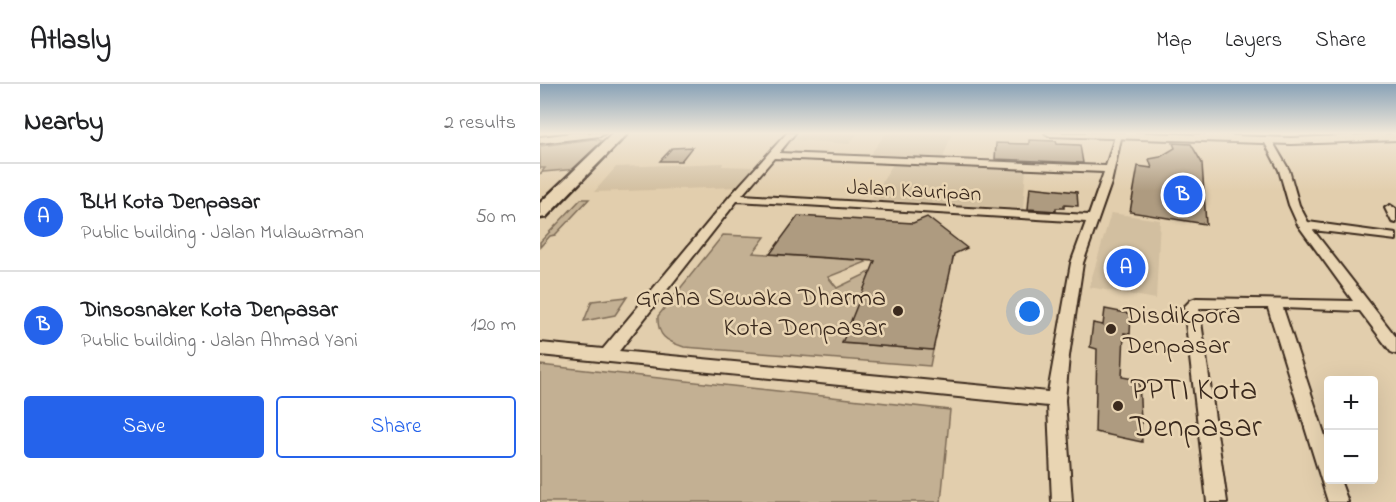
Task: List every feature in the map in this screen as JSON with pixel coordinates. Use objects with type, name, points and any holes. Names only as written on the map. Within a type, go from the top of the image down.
[{"type":"highway","points":[[540,213],[601,153]]},
{"type":"street","points":[[608,354],[773,153]]},
{"type":"street","points":[[1062,502],[1056,400],[1061,356],[1077,263],[1114,153]]},
{"type":"street","points":[[1275,153],[1284,170],[1294,205],[1304,225],[1396,348]]},
{"type":"street","points":[[771,155],[1110,169]]},
{"type":"street","name":"Jalan Kauripan","points":[[734,198],[1093,219]]},
{"type":"street","points":[[1390,208],[1396,220]]},
{"type":"street","points":[[1304,225],[1396,237]]},
{"type":"street","points":[[1217,502],[1191,307],[1196,303],[1364,306]]},
{"type":"street","points":[[1274,303],[1324,458]]},
{"type":"street","points":[[540,349],[1056,400]]},
{"type":"street","points":[[1331,484],[1338,502]]},
{"type":"shaded area","points":[[540,153],[595,153],[577,169],[540,174],[545,168],[540,168]]},
{"type":"shaded area","points":[[872,153],[945,153],[943,158],[870,155]]},
{"type":"shaded area","points":[[894,162],[1026,168],[1023,209],[872,199]]},
{"type":"shaded area","points":[[723,163],[722,166],[754,167],[737,187],[594,192],[616,167]]},
{"type":"shaded area","points":[[581,199],[589,199],[555,235],[550,236],[540,247],[540,242]]},
{"type":"shaded area","points":[[1111,213],[1160,220],[1156,299],[1089,287]]},
{"type":"shaded area","points":[[723,235],[765,237],[753,253],[853,260],[860,245],[860,258],[866,262],[828,277],[837,288],[874,270],[842,343],[933,350],[930,366],[684,347],[668,340],[661,333],[658,316]]},
{"type":"shaded area","points":[[627,297],[615,315],[584,321],[592,301]]},
{"type":"shaded area","points":[[540,365],[950,410],[941,502],[540,502]]},
{"type":"building","points":[[668,153],[688,153],[681,161],[660,161]]},
{"type":"building","points":[[995,153],[1081,153],[1083,163],[995,159]]},
{"type":"building","points":[[1167,153],[1196,153],[1202,163],[1206,224],[1130,212],[1138,166],[1152,168],[1149,159]]},
{"type":"building","points":[[1030,187],[1077,192],[1078,206],[1064,205],[1064,208],[1056,208],[1056,211],[1028,209]]},
{"type":"building","name":"Graha Sewaka Dharma Kota Denpasar","points":[[798,216],[913,223],[927,217],[967,248],[954,254],[933,350],[842,343],[875,261],[770,254]]},
{"type":"building","points":[[1105,309],[1131,314],[1130,334],[1124,333],[1122,377],[1139,380],[1142,442],[1095,432],[1097,349],[1090,347],[1093,323],[1103,325]]},
{"type":"place","name":"Dinsosnaker Kota Denpasar","points":[[1183,195]]},
{"type":"place","name":"BLH Kota Denpasar","points":[[1126,268]]},
{"type":"place","name":"Graha Sewaka Dharma Kota Denpasar","points":[[898,311]]},
{"type":"place","name":"Disdikpora Denpasar","points":[[1111,329]]},
{"type":"place","name":"PPTI Kota Denpasar","points":[[1118,406]]}]
